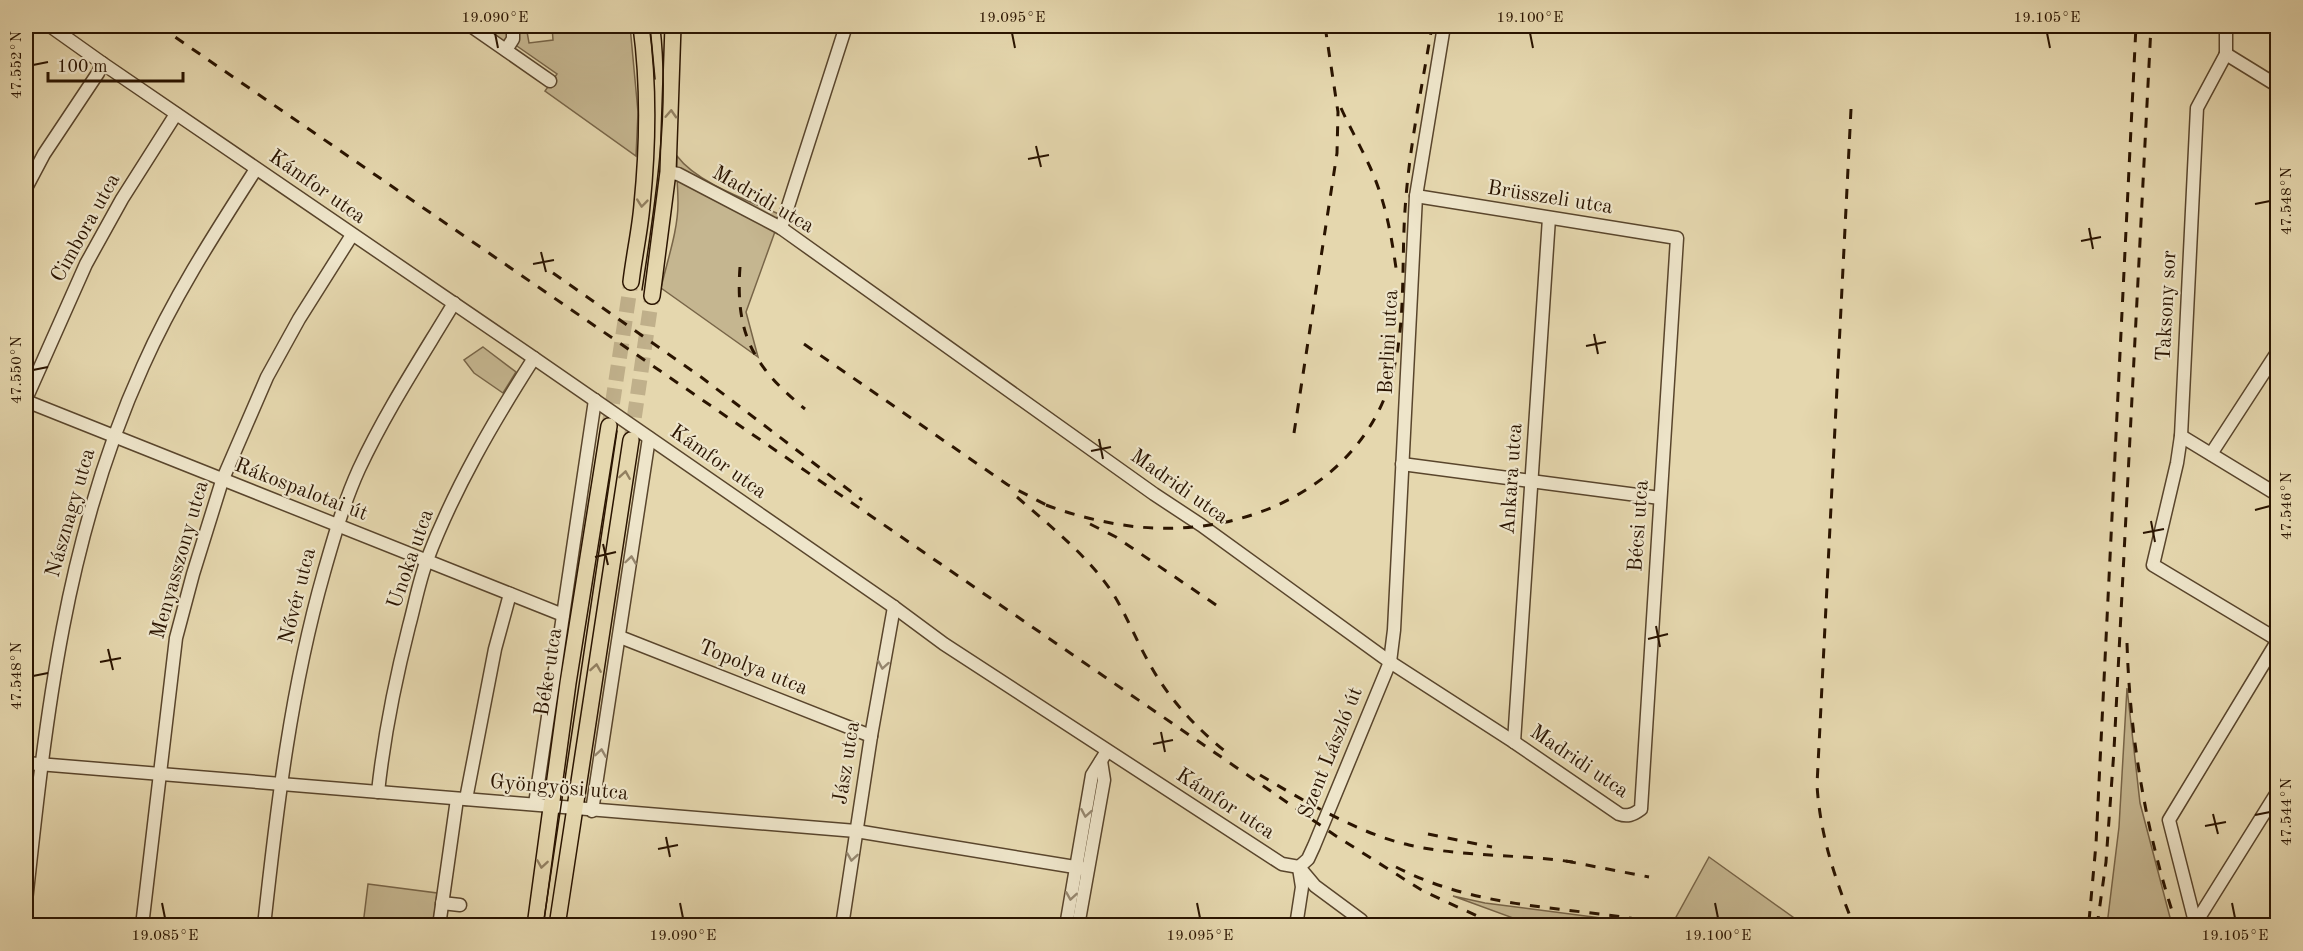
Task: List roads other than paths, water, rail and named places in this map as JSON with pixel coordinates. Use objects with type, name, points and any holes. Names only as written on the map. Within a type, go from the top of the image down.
[{"type":"main road","points":[[631,282],[642,207],[646,145],[646,76],[641,26]]},
{"type":"main road","points":[[652,296],[668,172],[673,26]]},
{"type":"main road","name":"Béke utca","points":[[535,926],[568,683],[609,426]]},
{"type":"main road","points":[[557,926],[631,440]]},
{"type":"street","name":"Kámfor utca","points":[[50,26],[894,607],[1104,756],[1282,864],[1299,867],[1316,886],[1361,920],[1364,926]]},
{"type":"street","points":[[471,26],[550,81]]},
{"type":"street","points":[[506,50],[513,39],[513,26]]},
{"type":"street","points":[[781,228],[846,26]]},
{"type":"street","name":"Berlini utca","points":[[1390,662],[1394,630],[1416,196],[1444,26]]},
{"type":"street","points":[[2226,26],[2226,54],[2277,86]]},
{"type":"street","name":"Taksony sor","points":[[2226,54],[2197,108],[2181,436],[2177,464],[2153,565],[2277,640]]},
{"type":"street","points":[[26,188],[44,154],[98,74],[102,63]]},
{"type":"street","name":"Cimbora utca","points":[[26,400],[86,264],[122,199],[176,114]]},
{"type":"street","name":"Násznagy utca","points":[[26,901],[41,765],[66,606],[85,525],[114,437],[142,367],[164,321],[194,265],[256,169]]},
{"type":"street","name":"Madridi utca","points":[[668,172],[678,174],[781,228],[1154,494],[1202,525],[1390,662],[1514,742],[1619,814],[1626,816],[1636,813]]},
{"type":"street","name":"Brüsszeli utca","points":[[1416,196],[1677,238]]},
{"type":"street","name":"Ankara utca","points":[[1514,742],[1550,218]]},
{"type":"street","name":"Menyasszony utca","points":[[142,926],[176,638],[193,574],[222,481],[267,377],[299,320],[352,235]]},
{"type":"street","name":"Bécsi utca","points":[[1636,813],[1641,809],[1677,238]]},
{"type":"street","name":"Nővér utca","points":[[264,926],[280,785],[309,622],[337,525],[358,471],[395,397],[454,303]]},
{"type":"street","points":[[2211,454],[2277,351]]},
{"type":"street","name":"Unoka utca","points":[[378,792],[384,738],[398,670],[427,561],[455,496],[486,438],[534,358]]},
{"type":"street","name":"Rákospalotai út","points":[[26,400],[222,481],[563,615]]},
{"type":"street","name":"Béke utca","points":[[535,804],[595,400]]},
{"type":"street","points":[[2181,436],[2277,495]]},
{"type":"street","points":[[592,811],[649,438]]},
{"type":"street","points":[[1402,464],[1660,498]]},
{"type":"street","points":[[439,926],[461,799],[495,649],[510,594]]},
{"type":"street","name":"Jász utca","points":[[842,926],[871,736],[894,607]]},
{"type":"street","name":"Topolya utca","points":[[620,637],[871,736]]},
{"type":"street","points":[[2196,925],[2169,820],[2277,640]]},
{"type":"street","name":"Szent László út","points":[[1299,867],[1308,859],[1314,846],[1390,662]]},
{"type":"street","points":[[1066,926],[1104,780],[1104,756]]},
{"type":"street","name":"Gyöngyösi utca","points":[[26,764],[856,831],[1082,868]]},
{"type":"street","points":[[2196,925],[2277,791]]},
{"type":"street","points":[[1296,926],[1302,887],[1299,867]]},
{"type":"street","points":[[1078,926],[1082,868]]},
{"type":"street","points":[[442,903],[460,905]]},
{"type":"tunnel","points":[[609,426],[631,282]]},
{"type":"tunnel","points":[[631,440],[652,296]]},
{"type":"tram line","points":[[650,26],[655,79]]},
{"type":"tram line","points":[[642,290],[660,158],[663,91],[660,26]]},
{"type":"tram line","points":[[543,926],[617,431]]},
{"type":"railway","points":[[159,26],[1336,836],[1423,891],[1499,926]]},
{"type":"railway","points":[[1294,433],[1337,153],[1338,112],[1325,26]]},
{"type":"railway","points":[[1046,505],[1092,519],[1139,527],[1178,528],[1217,524],[1254,514],[1290,499],[1322,479],[1350,453],[1372,422],[1389,386],[1395,365],[1401,321],[1407,187],[1432,26]]},
{"type":"railway","points":[[2089,921],[2096,844],[2136,26]]},
{"type":"railway","points":[[2097,926],[2106,862],[2114,750],[2151,26]]},
{"type":"railway","points":[[1341,108],[1380,192],[1390,229],[1396,268]]},
{"type":"railway","points":[[1851,109],[1817,785],[1821,822],[1829,857],[1854,926]]},
{"type":"railway","points":[[740,267],[741,312],[751,348],[773,379],[805,409]]},
{"type":"railway","points":[[553,273],[701,377],[862,500]]},
{"type":"railway","points":[[804,344],[1008,485],[1054,509]]},
{"type":"railway","points":[[1017,497],[1068,541],[1102,578],[1117,600],[1143,652],[1164,687],[1193,722],[1226,752]]},
{"type":"railway","points":[[1090,524],[1116,537],[1222,609]]},
{"type":"railway","points":[[2127,643],[2136,750],[2148,821],[2177,926]]},
{"type":"railway","points":[[1260,775],[1333,816],[1390,840],[1449,852],[1573,862]]},
{"type":"railway","points":[[1428,834],[1492,847]]},
{"type":"railway","points":[[1566,861],[1649,877]]},
{"type":"railway","points":[[1396,867],[1430,882],[1464,893],[1533,906],[1638,919],[1673,926]]}]
